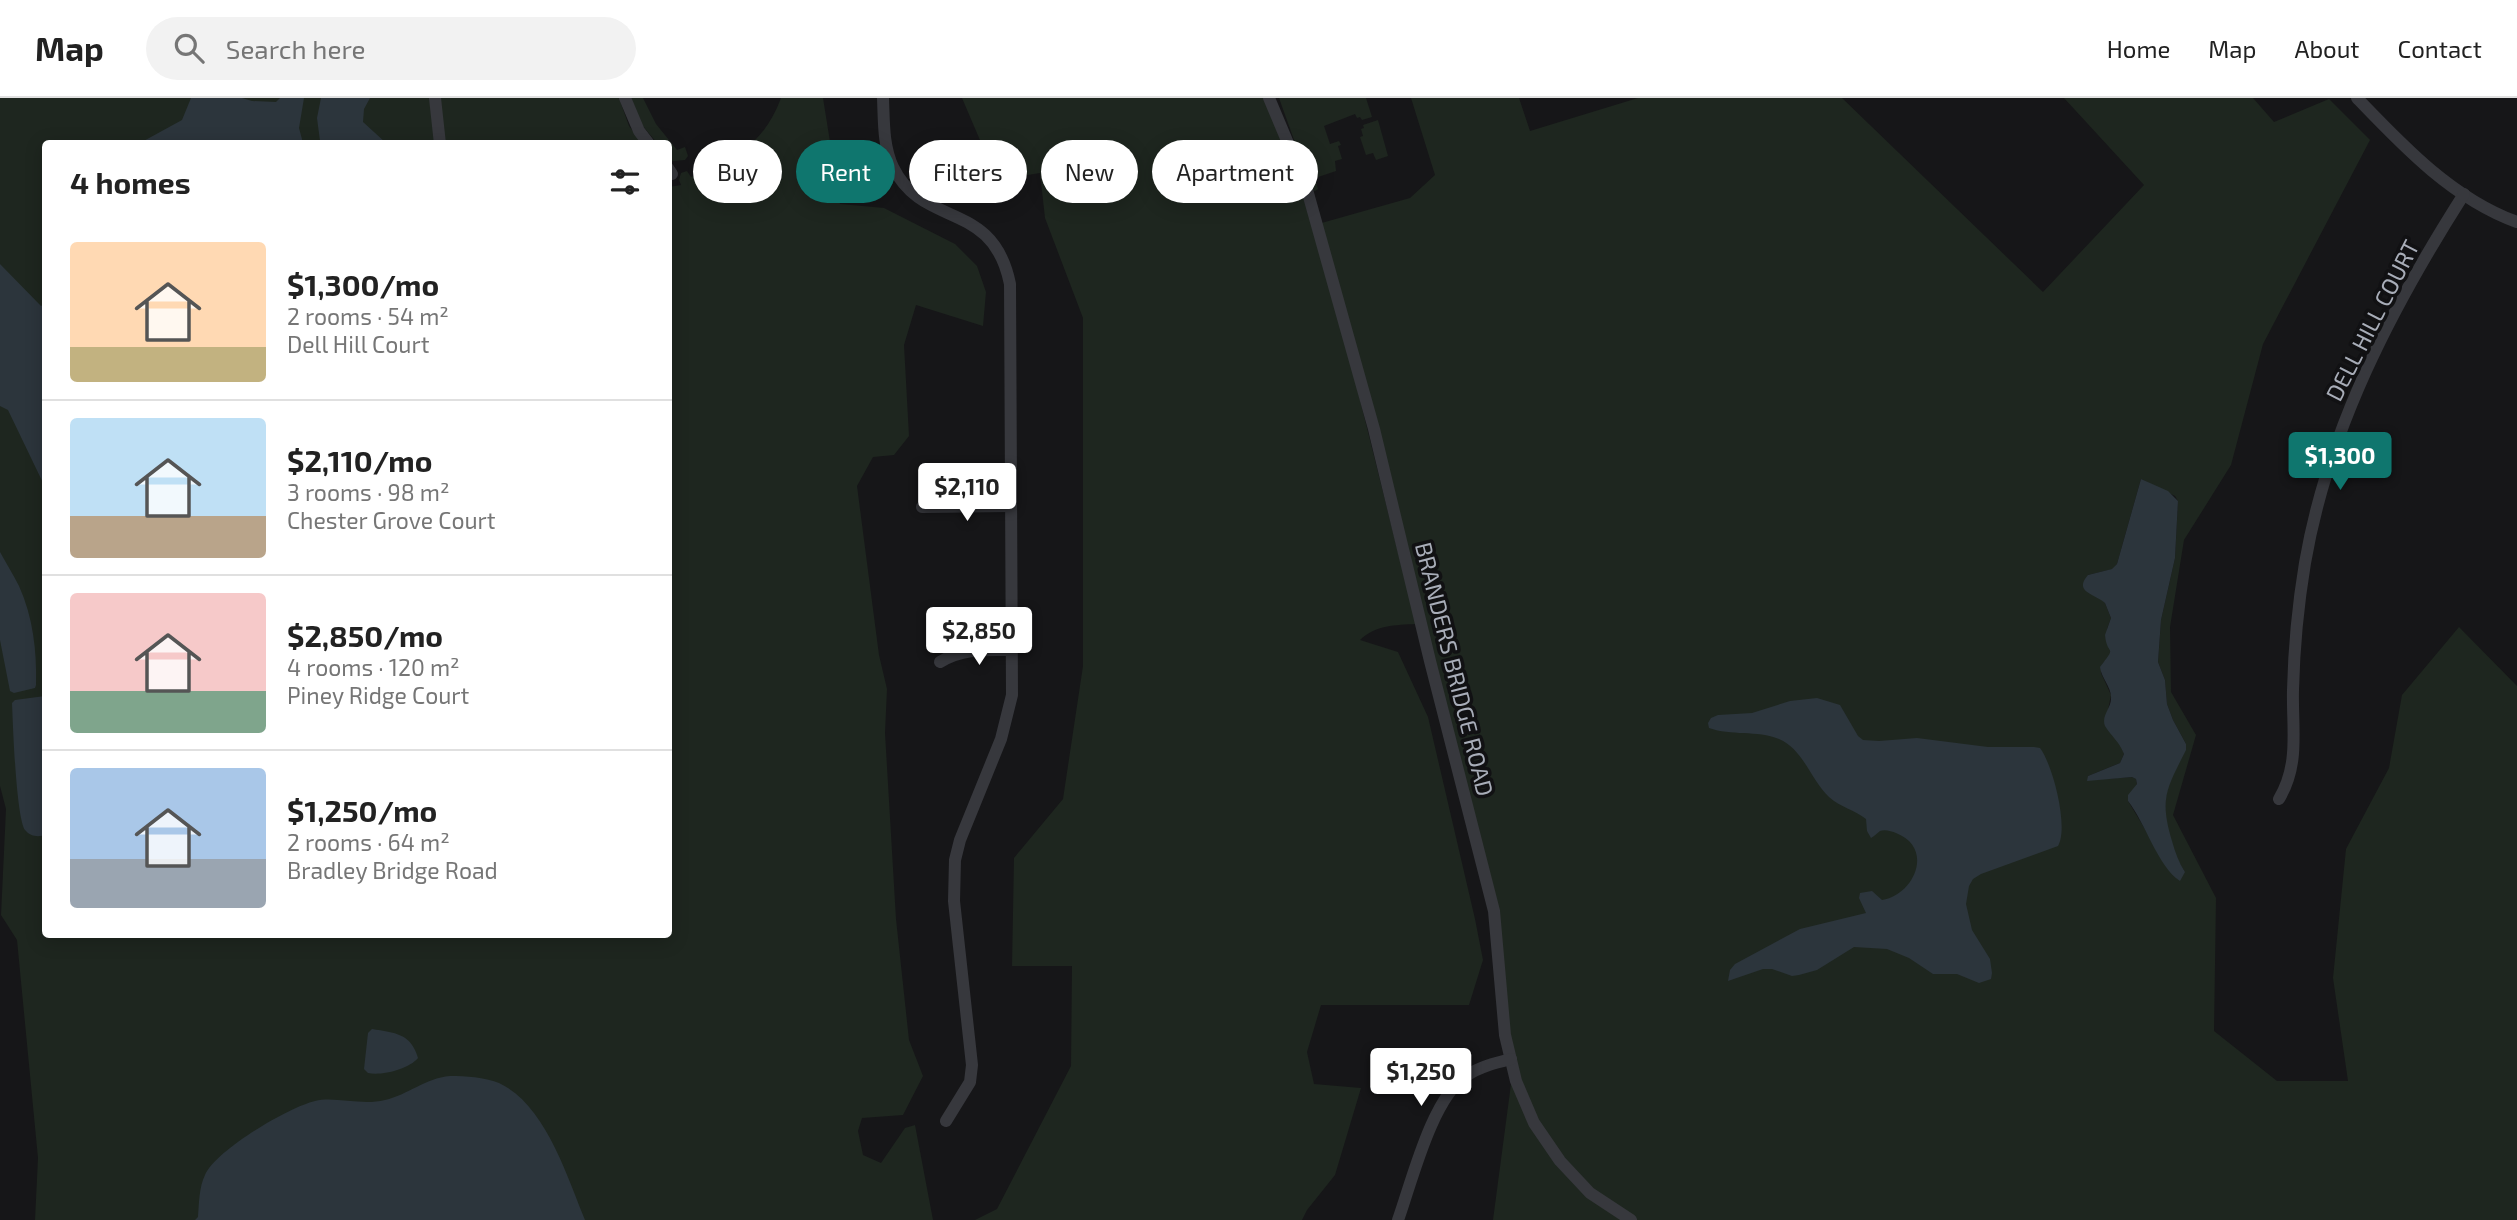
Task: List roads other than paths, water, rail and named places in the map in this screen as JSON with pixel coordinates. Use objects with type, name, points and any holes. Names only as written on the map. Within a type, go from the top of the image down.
[{"type":"street","points":[[435,98],[440,140]]},
{"type":"street","points":[[625,98],[639,131],[646,140]]},
{"type":"street","points":[[883,98],[887,150],[902,181],[914,195],[927,204],[958,215],[987,235],[999,251],[1010,284],[1012,695],[1007,721],[960,840],[955,860],[954,901],[972,1065],[970,1082],[946,1121]]},
{"type":"street","name":"BRANDERS BRIDGE ROAD","points":[[1269,98],[1306,186],[1374,429],[1494,911],[1505,1035],[1523,1100],[1548,1146],[1590,1193],[1631,1220]]},
{"type":"street","points":[[2357,98],[2448,184],[2485,208],[2517,222]]},
{"type":"street","name":"DELL HILL COURT","points":[[2279,799],[2288,784],[2294,760],[2293,689],[2304,571],[2330,467],[2347,414],[2390,321],[2438,234],[2464,194]]},
{"type":"street","points":[[922,507],[1011,506]]},
{"type":"street","points":[[940,662],[968,650],[1012,650]]},
{"type":"street","points":[[1398,1220],[1439,1107],[1450,1089],[1465,1076],[1488,1065],[1511,1059]]}]
